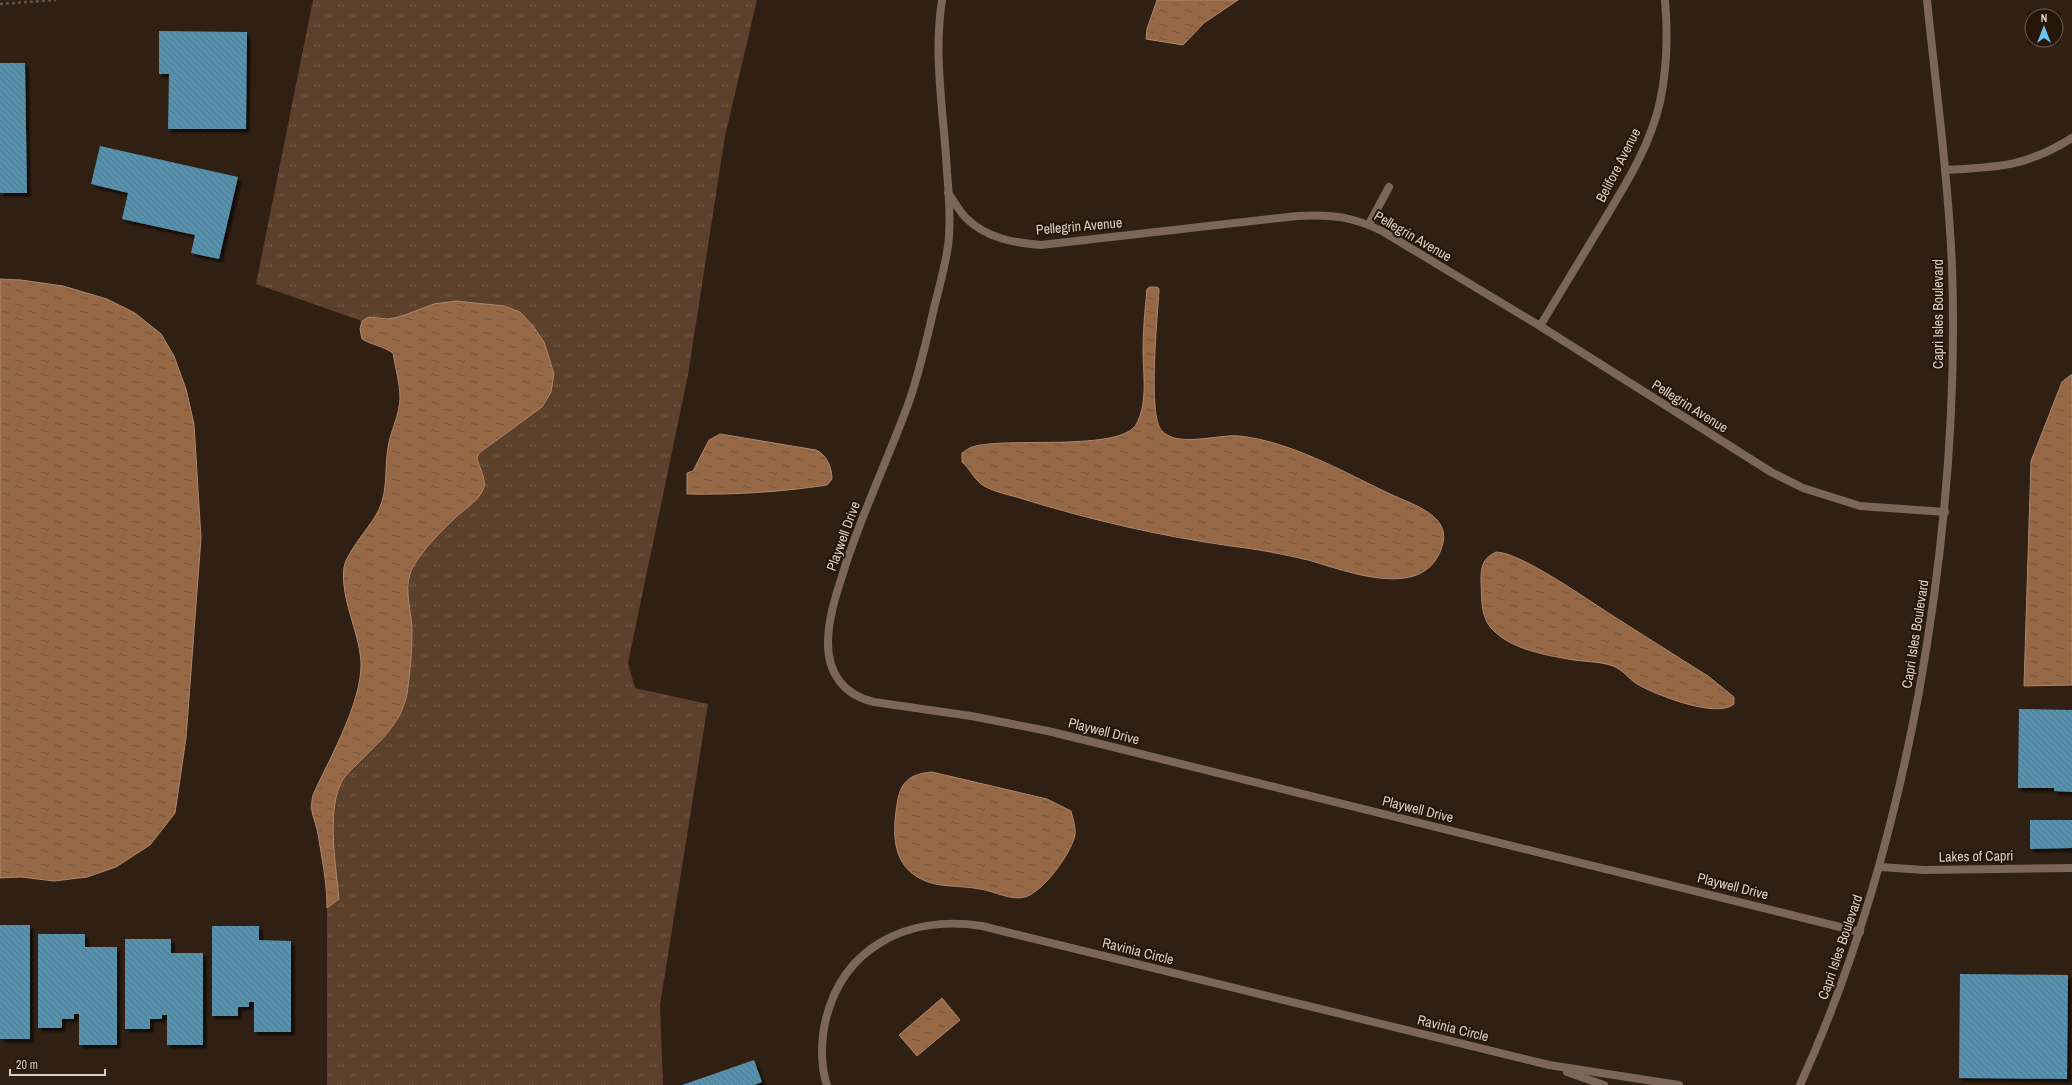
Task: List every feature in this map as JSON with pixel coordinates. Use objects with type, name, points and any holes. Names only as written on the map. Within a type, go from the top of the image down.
[{"type":"street","points":[[942,0],[938,30],[938,61],[948,193]]},
{"type":"street","name":"Belifore Avenue","points":[[1540,326],[1628,181],[1651,132],[1660,103],[1665,71],[1668,36],[1664,0]]},
{"type":"street","name":"Capri Isles Boulevard","points":[[1800,1085],[1833,1006],[1860,932],[1880,866],[1913,721],[1935,598],[1945,512],[1950,440],[1952,266],[1945,170],[1927,0]]},
{"type":"street","points":[[1945,170],[1997,167],[2021,162],[2044,154],[2072,138]]},
{"type":"street","points":[[1369,224],[1390,187]]},
{"type":"street","name":"Pellegrin Avenue","points":[[948,193],[966,218],[983,231],[1006,240],[1025,244],[1041,244],[1321,215],[1355,219],[1382,231],[1540,326],[1771,472],[1803,488],[1860,506],[1945,512]]},
{"type":"street","name":"Playwell Drive","points":[[948,193],[948,246],[923,354],[910,399],[851,546],[830,621],[828,643],[830,662],[838,679],[848,692],[860,699],[874,702],[971,716],[1048,731],[1860,932]]},
{"type":"street","name":"Lakes of Capri","points":[[1880,866],[1924,870],[2072,868]]},
{"type":"street","name":"Ravinia Circle","points":[[827,1085],[822,1057],[823,1036],[826,1018],[840,983],[852,968],[876,945],[904,930],[922,925],[955,923],[982,926],[1549,1065],[1679,1085]]},
{"type":"street","name":"Ravinia Circle","points":[[1549,1065],[1604,1085]]},
{"type":"path","points":[[0,4],[56,0]]},
{"type":"green space","points":[[313,0],[757,0],[725,136],[688,375],[628,663],[635,688],[708,704],[660,1005],[663,1085],[327,1085],[327,883],[317,829],[310,808],[313,795],[351,712],[360,678],[360,650],[347,603],[344,567],[353,548],[376,515],[383,499],[388,448],[400,404],[400,392],[393,353],[362,339],[360,329],[362,321],[256,284]]},
{"type":"water","points":[[1157,0],[1238,0],[1204,23],[1183,45],[1146,39],[1147,29]]},
{"type":"water","points":[[0,279],[21,280],[63,286],[107,299],[135,313],[161,334],[174,356],[186,389],[194,424],[201,538],[186,738],[175,813],[150,845],[116,867],[87,877],[54,881],[21,877],[0,878]]},
{"type":"water","points":[[1150,287],[1157,287],[1159,289],[1154,386],[1155,406],[1158,422],[1162,431],[1169,436],[1178,439],[1188,440],[1239,436],[1277,444],[1315,458],[1415,505],[1434,517],[1440,524],[1443,533],[1443,543],[1434,562],[1421,573],[1404,578],[1364,576],[1308,560],[1260,550],[1204,542],[1152,532],[1100,520],[996,491],[985,487],[978,482],[962,462],[962,453],[972,447],[988,444],[1087,441],[1110,438],[1127,432],[1137,423],[1143,406],[1144,396],[1144,327],[1147,289]]},
{"type":"water","points":[[456,301],[504,306],[520,312],[533,326],[544,342],[554,374],[551,392],[542,407],[479,453],[477,458],[484,483],[482,492],[475,501],[435,538],[417,560],[410,574],[408,581],[408,595],[412,624],[412,647],[407,694],[400,714],[388,732],[348,773],[340,785],[336,797],[333,826],[339,899],[327,908],[324,871],[318,834],[312,811],[312,801],[313,795],[351,712],[360,678],[361,662],[360,650],[347,603],[344,567],[349,555],[380,507],[383,498],[389,442],[400,404],[400,392],[393,353],[362,339],[360,329],[362,321],[369,317],[388,319],[399,317],[434,304]]},
{"type":"water","points":[[2072,374],[2072,685],[2024,686],[2031,461],[2062,382]]},
{"type":"water","points":[[720,434],[816,450],[826,458],[831,471],[832,479],[827,485],[792,490],[722,494],[687,494],[687,473],[693,471],[709,440]]},
{"type":"water","points":[[1496,552],[1507,554],[1521,560],[1571,588],[1708,676],[1734,697],[1734,704],[1726,708],[1714,709],[1686,704],[1646,689],[1613,666],[1540,653],[1520,647],[1502,638],[1490,627],[1484,615],[1482,602],[1481,572],[1483,564]]},
{"type":"water","points":[[932,772],[1047,799],[1071,811],[1075,829],[1075,835],[1072,843],[1062,862],[1040,888],[1025,897],[1014,898],[975,888],[935,884],[921,879],[903,864],[898,854],[895,831],[895,818],[900,790],[912,777]]},
{"type":"water","points":[[942,998],[960,1020],[917,1056],[899,1035]]},
{"type":"building","points":[[159,31],[247,32],[246,129],[168,129],[169,74],[159,74]]},
{"type":"building","points":[[0,63],[25,63],[27,193],[0,193]]},
{"type":"building","points":[[100,146],[238,177],[219,259],[191,253],[195,235],[122,219],[128,193],[91,184]]},
{"type":"building","points":[[2019,709],[2072,710],[2072,792],[2054,791],[2054,788],[2018,788]]},
{"type":"building","points":[[2030,820],[2072,820],[2072,848],[2030,849]]},
{"type":"building","points":[[0,925],[30,925],[30,1039],[0,1039]]},
{"type":"building","points":[[212,926],[259,926],[259,940],[291,941],[291,1032],[254,1032],[254,1002],[249,1002],[249,1007],[238,1007],[238,1016],[212,1016]]},
{"type":"building","points":[[38,934],[85,934],[85,947],[117,947],[117,1045],[79,1045],[79,1014],[74,1014],[74,1019],[62,1019],[62,1028],[38,1028]]},
{"type":"building","points":[[125,939],[171,939],[171,953],[203,953],[203,1045],[167,1045],[167,1015],[162,1015],[162,1019],[150,1019],[150,1029],[125,1029]]},
{"type":"building","points":[[1960,974],[2068,975],[2067,1079],[1959,1078]]},
{"type":"building","points":[[754,1060],[762,1082],[754,1085],[682,1085]]}]
